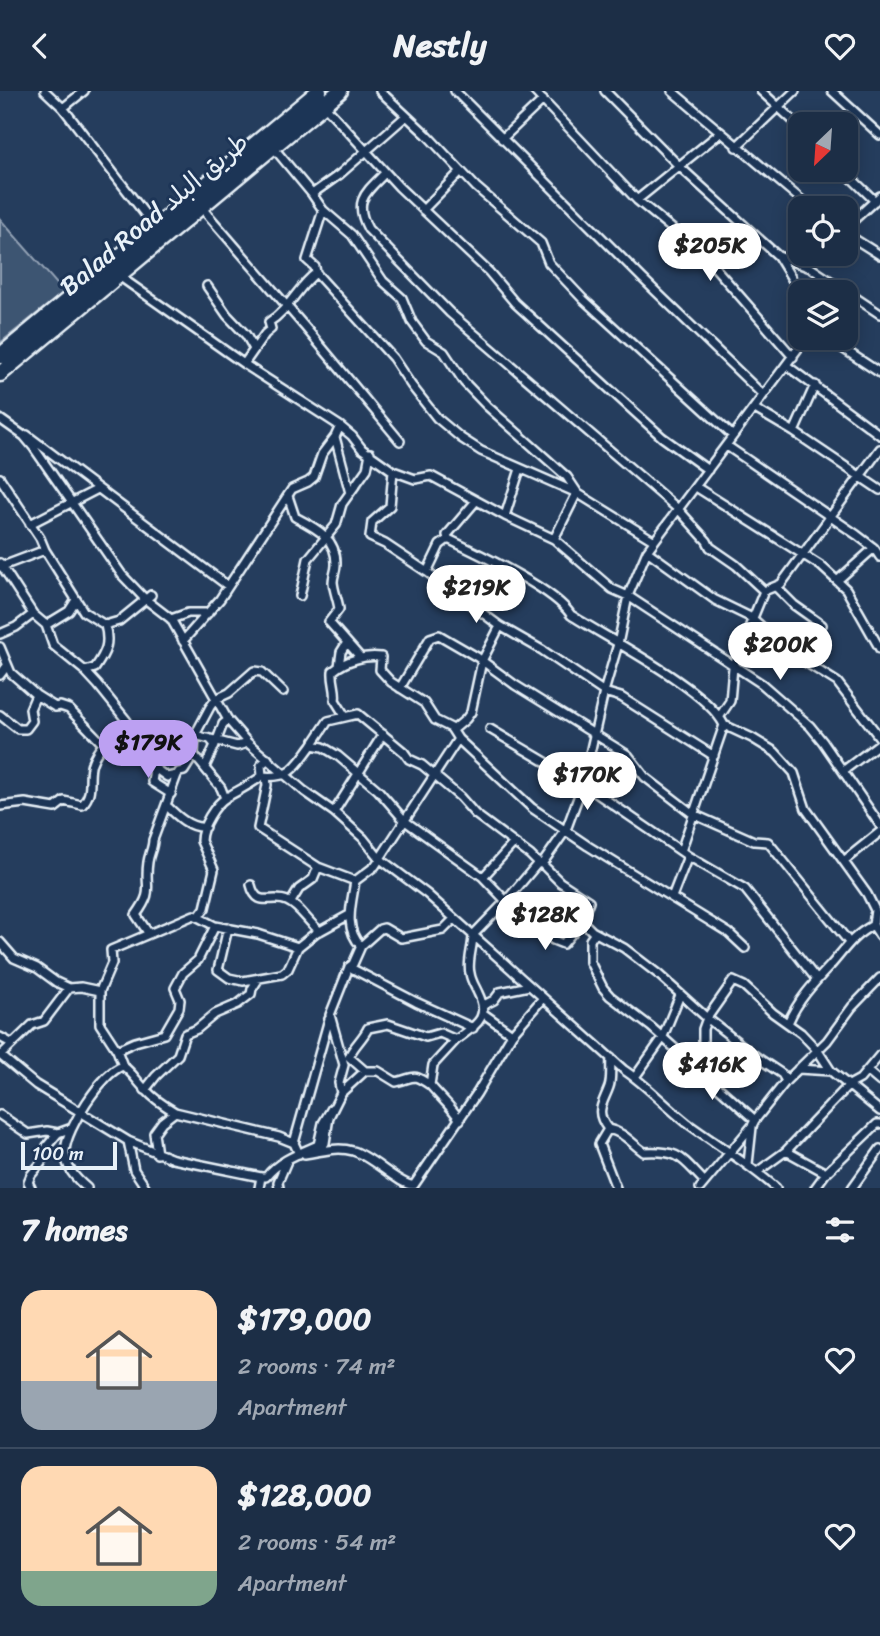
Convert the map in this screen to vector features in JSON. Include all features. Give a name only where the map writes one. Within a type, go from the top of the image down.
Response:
[{"type":"highway","name":"Balad Road طريق البلد","points":[[0,356],[155,227],[321,98],[340,91]]},
{"type":"highway","name":"Balad Road طريق البلد","points":[[0,374],[273,147],[321,98]]},
{"type":"street","points":[[45,91],[63,108],[155,227]]},
{"type":"street","points":[[63,108],[84,91]]},
{"type":"street","points":[[380,91],[427,135],[460,172],[541,243],[549,263],[583,299],[733,436]]},
{"type":"street","points":[[455,91],[762,394]]},
{"type":"street","points":[[534,91],[637,200],[704,255],[793,357]]},
{"type":"street","points":[[605,91],[680,167],[778,256],[793,280]]},
{"type":"street","points":[[672,91],[796,196]]},
{"type":"street","points":[[761,91],[788,116]]},
{"type":"street","points":[[736,147],[795,91]]},
{"type":"street","points":[[832,91],[880,135]]},
{"type":"street","points":[[321,98],[385,173],[489,272],[515,303],[662,437],[708,470]]},
{"type":"street","points":[[502,139],[543,100]]},
{"type":"street","points":[[312,194],[340,174],[406,116]]},
{"type":"street","points":[[637,200],[720,133]]},
{"type":"street","points":[[273,147],[323,211],[352,235],[383,281],[402,298],[412,322],[426,341],[444,352],[472,390],[567,477],[577,493]]},
{"type":"street","points":[[423,210],[460,172]]},
{"type":"street","points":[[385,173],[361,201],[360,215],[368,229],[450,313],[678,509],[710,547],[737,565],[764,591]]},
{"type":"street","points":[[857,182],[877,199],[858,218]]},
{"type":"street","points":[[201,207],[400,441]]},
{"type":"street","points":[[323,211],[307,260],[393,358],[437,418],[481,451],[577,493],[653,541]]},
{"type":"street","points":[[858,240],[880,255]]},
{"type":"street","points":[[778,256],[811,268],[880,314]]},
{"type":"street","points":[[244,364],[271,329],[269,322],[279,316],[303,284],[316,273]]},
{"type":"street","points":[[119,275],[244,364],[340,426],[362,449],[393,471],[415,479],[431,476],[554,539],[612,589],[628,596],[762,684],[810,726],[880,825]]},
{"type":"street","points":[[207,286],[254,349]]},
{"type":"street","points":[[430,1085],[433,1065],[456,1040],[473,1028],[484,1014],[484,1005],[473,985],[469,969],[473,935],[551,853],[566,829],[583,784],[628,596],[647,551],[755,409],[762,394],[798,350]]},
{"type":"street","points":[[845,350],[880,373]]},
{"type":"street","points":[[786,365],[880,435]]},
{"type":"street","points":[[794,432],[815,386]]},
{"type":"street","points":[[755,409],[880,490]]},
{"type":"street","points":[[0,419],[34,447],[122,575],[171,619],[228,720],[248,743],[304,792],[334,812],[363,838],[379,858],[427,894],[685,1122],[748,1164],[776,1188]]},
{"type":"street","points":[[10,426],[24,432],[228,586]]},
{"type":"street","points":[[183,641],[228,586],[294,487],[314,477],[322,454],[340,426]]},
{"type":"street","points":[[335,437],[350,493]]},
{"type":"street","points":[[727,446],[874,548],[880,557]]},
{"type":"street","points":[[720,716],[730,701],[733,667],[764,591],[776,587],[804,555],[880,449]]},
{"type":"street","points":[[300,596],[308,559],[336,525],[342,504],[367,469],[370,453]]},
{"type":"street","points":[[505,516],[520,469]]},
{"type":"street","points":[[393,471],[390,506],[372,522],[370,537],[427,572],[500,626],[542,650],[604,692],[621,697],[714,756]]},
{"type":"street","points":[[0,478],[40,538],[76,600],[90,617],[105,625],[119,621],[148,597]]},
{"type":"street","points":[[696,487],[804,555],[838,580],[880,649]]},
{"type":"street","points":[[30,524],[99,489]]},
{"type":"street","points":[[554,539],[577,493]]},
{"type":"street","points":[[288,496],[295,517],[315,526],[331,542],[337,566],[333,579],[339,609],[329,622],[360,657]]},
{"type":"street","points":[[448,539],[447,535],[476,501]]},
{"type":"street","points":[[427,572],[440,545],[448,539]]},
{"type":"street","points":[[448,539],[523,578],[566,606],[571,615],[709,704],[724,725],[752,738],[781,758],[794,773],[806,809],[845,860],[875,910],[876,918],[873,925],[848,941],[802,996],[788,1023]]},
{"type":"street","points":[[838,580],[874,548]]},
{"type":"street","points":[[45,550],[1,565],[33,614],[46,625],[53,645],[85,671],[127,721],[136,745],[144,751],[149,764],[167,777],[184,771],[194,755],[195,735],[216,699],[229,693],[254,671],[258,670],[283,692]]},
{"type":"street","points":[[647,551],[715,600],[752,618],[792,654],[837,682],[880,741],[843,771]]},
{"type":"street","points":[[776,587],[788,600],[822,625]]},
{"type":"street","points":[[46,625],[69,611],[76,600]]},
{"type":"street","points":[[171,619],[188,613],[208,613]]},
{"type":"street","points":[[0,634],[16,627],[33,614]]},
{"type":"street","points":[[85,671],[95,667],[107,645],[105,625]]},
{"type":"street","points":[[453,730],[467,719],[471,712],[482,661],[500,626]]},
{"type":"street","points":[[400,688],[430,638],[439,635],[628,755],[645,777],[693,814],[754,841],[768,842],[848,941]]},
{"type":"street","points":[[339,666],[341,652],[346,644]]},
{"type":"street","points":[[0,647],[10,673],[55,707],[66,707],[104,745]]},
{"type":"street","points":[[345,716],[335,700],[333,671],[360,657],[382,657],[380,670],[391,682],[424,703],[435,720],[453,730],[457,739],[521,799],[588,846],[736,938],[745,948]]},
{"type":"street","points":[[0,675],[7,666]]},
{"type":"street","points":[[0,715],[18,729],[26,729],[32,721],[30,709],[36,695]]},
{"type":"street","points":[[199,916],[207,902],[208,885],[214,870],[201,841],[205,827],[225,798],[264,777],[275,779],[287,775],[328,721],[358,714],[409,759],[422,765],[460,797],[475,814],[540,863],[559,882],[589,901],[582,921],[561,944],[552,940],[537,922],[506,901],[483,877],[405,821],[378,790],[338,756],[323,747],[312,745]]},
{"type":"street","points":[[213,739],[228,720]]},
{"type":"street","points":[[0,806],[25,803],[55,808],[64,801],[82,805],[90,793],[92,761],[127,721]]},
{"type":"street","points":[[672,897],[693,814],[724,725]]},
{"type":"street","points":[[490,729],[583,784],[684,853],[745,889],[817,980]]},
{"type":"street","points":[[334,812],[383,734]]},
{"type":"street","points":[[144,751],[150,751],[166,741],[195,735],[237,746],[248,743]]},
{"type":"street","points":[[205,767],[215,745],[213,739]]},
{"type":"street","points":[[361,946],[354,939],[349,915],[355,881],[375,866],[435,777],[457,739]]},
{"type":"street","points":[[194,755],[222,788],[225,798]]},
{"type":"street","points":[[268,759],[261,765],[267,785],[258,828],[318,867],[355,881]]},
{"type":"street","points":[[155,768],[152,782],[171,794]]},
{"type":"street","points":[[149,934],[136,915],[145,904],[153,840],[177,775]]},
{"type":"street","points":[[166,805],[197,828],[205,827]]},
{"type":"street","points":[[845,860],[880,832]]},
{"type":"street","points":[[483,877],[513,844]]},
{"type":"street","points":[[291,902],[299,889],[313,879],[318,867]]},
{"type":"street","points":[[251,884],[258,897],[271,900],[280,898],[291,902],[318,930]]},
{"type":"street","points":[[298,947],[258,934],[215,926],[199,916],[192,915],[111,950],[111,963],[100,991],[101,1028],[117,1050],[122,1066],[162,1105],[175,1112],[244,1126],[294,1143],[303,1154]]},
{"type":"street","points":[[229,928],[218,970],[229,978],[243,981],[276,976],[288,969],[298,947],[318,930],[324,930],[349,915]]},
{"type":"street","points":[[294,1143],[330,1015],[349,967],[361,946],[380,929],[407,937],[443,930],[454,919]]},
{"type":"street","points":[[582,921],[595,933],[624,948],[658,974],[707,1018],[782,1074],[786,1081]]},
{"type":"street","points":[[873,925],[880,936]]},
{"type":"street","points":[[117,1050],[164,1034],[180,1000],[175,988],[183,973],[198,960],[215,926]]},
{"type":"street","points":[[595,933],[590,940],[590,962],[603,988],[651,1027],[754,1123]]},
{"type":"street","points":[[0,942],[14,958],[37,968],[69,988],[81,987],[100,991]]},
{"type":"street","points":[[349,967],[473,1028]]},
{"type":"street","points":[[145,1090],[178,1055],[185,1034],[197,1029],[215,1014],[246,999],[259,978]]},
{"type":"street","points":[[608,1129],[626,1136],[643,1152],[666,1152],[684,1158],[702,1185],[786,1081],[818,1051],[852,1007],[880,978]]},
{"type":"street","points":[[688,1063],[703,1048],[703,1029],[707,1018],[733,981],[744,986],[788,1023],[818,1051],[831,1070],[880,1111]]},
{"type":"street","points":[[484,1005],[494,1000],[500,992],[529,986]]},
{"type":"street","points":[[69,988],[44,1021],[32,1025],[0,1055],[36,1085],[128,1141],[157,1154],[261,1177],[266,1177],[272,1168],[284,1163],[289,1157],[329,1148],[355,1151],[385,1168],[409,1187],[414,1185],[460,1120],[512,1034],[543,998]]},
{"type":"street","points":[[635,1077],[662,1039],[680,995]]},
{"type":"street","points":[[484,1014],[512,1034]]},
{"type":"street","points":[[330,1015],[344,1065],[339,1083],[341,1093]]},
{"type":"street","points":[[456,1040],[440,1033],[426,1037],[391,1024],[368,1028],[362,1041],[352,1048],[349,1057],[365,1071],[378,1071],[396,1082],[408,1076],[416,1076],[430,1085],[450,1105],[460,1120]]},
{"type":"street","points":[[0,1037],[11,1043]]},
{"type":"street","points":[[757,1171],[786,1151],[849,1085],[860,1079],[880,1055]]},
{"type":"street","points":[[608,1129],[600,1111],[609,1088],[611,1058]]},
{"type":"street","points":[[87,1188],[69,1169],[65,1150],[80,1112],[109,1073],[122,1066]]},
{"type":"street","points":[[798,1069],[831,1070]]},
{"type":"street","points":[[303,1154],[319,1149],[325,1143],[332,1108],[341,1093],[365,1071]]},
{"type":"street","points":[[867,1071],[880,1082]]},
{"type":"street","points":[[157,1154],[154,1133],[162,1122],[175,1112]]},
{"type":"street","points":[[0,1115],[28,1134],[47,1131],[58,1133],[72,1128]]},
{"type":"street","points":[[748,1164],[754,1123]]},
{"type":"street","points":[[818,1187],[826,1173],[879,1123]]},
{"type":"street","points":[[608,1129],[599,1144],[616,1188]]},
{"type":"street","points":[[31,1188],[31,1175],[41,1163],[47,1146],[58,1133]]},
{"type":"street","points":[[128,1141],[134,1170],[146,1188]]},
{"type":"street","points":[[852,1188],[880,1149]]},
{"type":"street","points":[[786,1151],[826,1173]]},
{"type":"street","points":[[279,1188],[278,1182],[289,1157]]},
{"type":"street","points":[[259,1188],[261,1177]]},
{"type":"street","points":[[758,1188],[766,1179]]},
{"type":"shaded area","points":[[0,219],[64,292],[0,343]]}]
